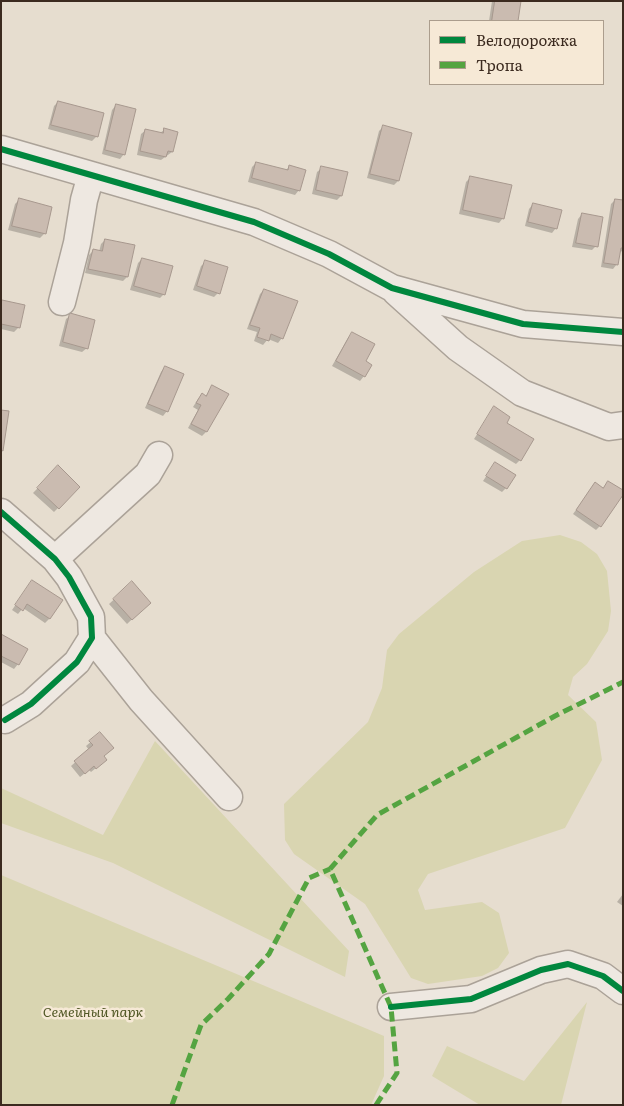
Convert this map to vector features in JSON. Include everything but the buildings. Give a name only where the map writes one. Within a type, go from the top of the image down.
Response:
[{"type":"street","points":[[1,149],[254,222],[329,254],[392,288],[523,324],[623,332]]},
{"type":"street","points":[[62,302],[91,175]]},
{"type":"street","points":[[392,288],[458,348],[522,393],[609,427],[623,425]]},
{"type":"street","points":[[55,559],[148,474],[159,455]]},
{"type":"street","points":[[4,520],[55,559],[69,577],[91,617],[92,638],[77,662],[31,704],[5,720]]},
{"type":"street","points":[[92,638],[141,700],[229,797]]},
{"type":"street","points":[[390,1007],[470,999],[541,970],[568,964],[603,976],[623,991]]},
{"type":"green space","points":[[560,535],[581,542],[597,554],[607,571],[611,611],[608,631],[587,664],[573,677],[568,695],[596,722],[602,760],[565,828],[428,874],[418,890],[425,910],[482,902],[499,913],[509,953],[498,968],[482,976],[428,984],[411,978],[365,904],[294,854],[285,840],[284,804],[368,722],[382,688],[387,650],[399,634],[474,572],[522,541]]},
{"type":"green space","points":[[155,741],[349,951],[345,977],[113,863],[1,823],[1,788],[103,835]]},
{"type":"green space","name":"Семейный парк","points":[[1,875],[384,1036],[384,1076],[371,1105],[1,1105]]},
{"type":"green space","points":[[587,1002],[561,1105],[480,1105],[432,1076],[447,1046],[524,1081]]},
{"type":"marked path","points":[[376,1105],[397,1073],[391,1007],[330,869],[377,815],[555,716],[623,682]]},
{"type":"marked path","points":[[172,1105],[201,1025],[228,999],[269,954],[309,878],[330,869]]},
{"type":"cycle path","points":[[1,149],[254,222],[329,254],[392,288],[523,324],[623,332]]},
{"type":"cycle path","points":[[1,512],[55,559],[69,577],[91,617],[92,638],[77,662],[31,704],[5,720]]},
{"type":"cycle path","points":[[391,1007],[471,999],[541,970],[568,964],[603,976],[623,991]]}]
